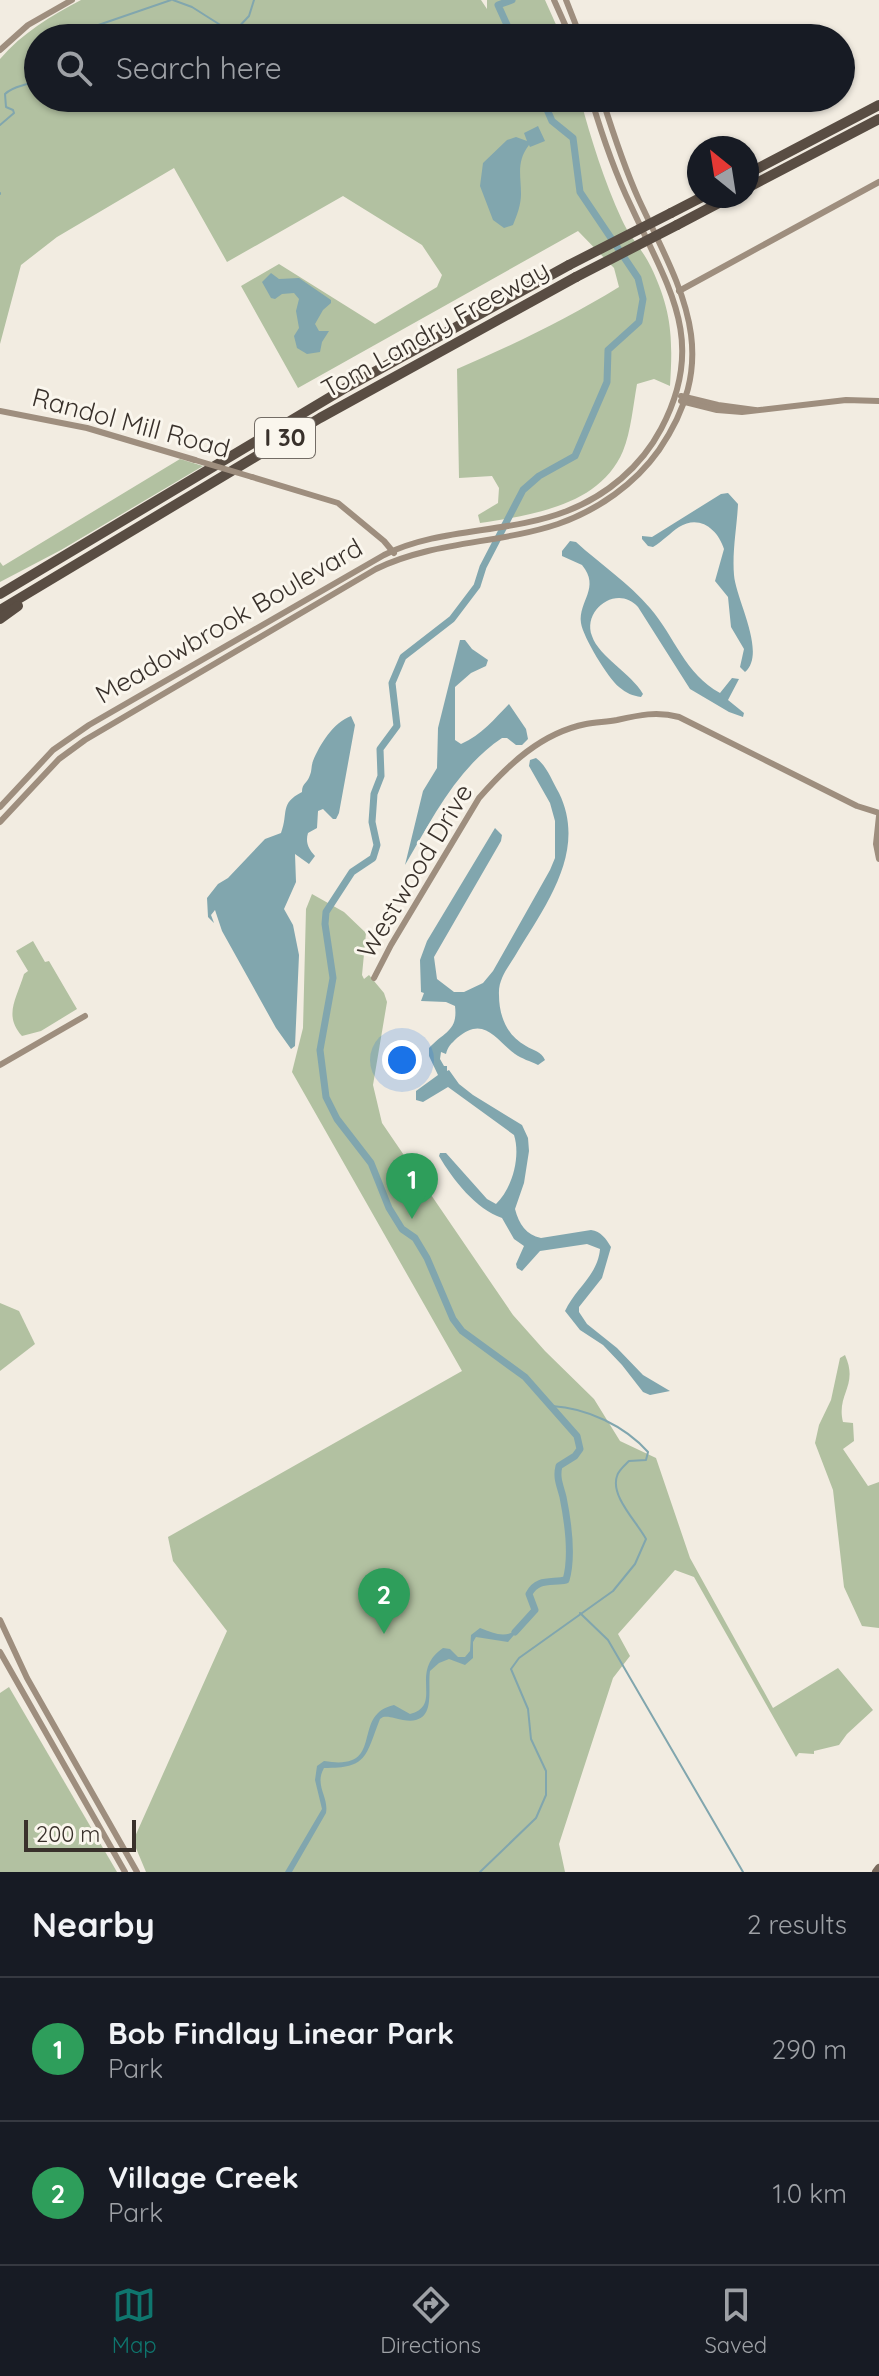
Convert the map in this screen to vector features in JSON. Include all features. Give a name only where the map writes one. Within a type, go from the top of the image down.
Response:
[{"type":"highway","points":[[759,168],[879,105]]},
{"type":"highway","points":[[759,182],[879,119]]},
{"type":"highway","name":"Tom Landry Freeway","points":[[0,594],[347,387],[569,265],[687,205]]},
{"type":"highway","name":"Tom Landry Freeway","points":[[0,610],[332,411],[709,208]]},
{"type":"highway","points":[[0,587],[53,563]]},
{"type":"highway","points":[[0,619],[59,575]]},
{"type":"main road","points":[[30,24],[72,0]]},
{"type":"main road","points":[[554,0],[565,24]]},
{"type":"main road","points":[[566,0],[575,24]]},
{"type":"main road","points":[[0,50],[24,29]]},
{"type":"main road","points":[[596,112],[615,171],[677,307],[683,352],[680,398]]},
{"type":"main road","points":[[395,560],[432,549],[558,523],[583,513],[629,484],[664,442],[680,398],[693,344],[682,290],[625,168],[607,112]]},
{"type":"main road","points":[[672,293],[879,182]]},
{"type":"main road","points":[[680,398],[755,410],[846,400],[879,401]]},
{"type":"main road","name":"Meadowbrook Boulevard","points":[[0,807],[60,745],[89,725],[390,552],[409,545],[570,510],[598,496],[619,480],[653,444],[680,398]]},
{"type":"main road","name":"Randol Mill Road","points":[[0,411],[87,428],[338,503],[381,539],[395,560]]},
{"type":"main road","points":[[381,539],[409,545]]},
{"type":"main road","name":"Meadowbrook Boulevard","points":[[0,822],[67,753],[163,693],[395,560]]},
{"type":"main road","points":[[245,634],[249,644]]},
{"type":"main road","points":[[157,685],[163,693]]},
{"type":"main road","name":"Westwood Drive","points":[[374,978],[479,798],[530,749],[547,738],[580,726],[660,713],[679,717],[857,806],[879,814]]},
{"type":"main road","points":[[60,745],[67,753]]},
{"type":"main road","points":[[879,814],[876,844],[879,859]]},
{"type":"main road","points":[[0,1065],[85,1016]]},
{"type":"main road","points":[[0,1620],[21,1667],[137,1872]]},
{"type":"main road","points":[[0,1652],[125,1872]]},
{"type":"main road","points":[[12,1673],[21,1667]]},
{"type":"green space","points":[[81,0],[481,0],[487,9],[487,0],[545,0],[556,24],[41,24]]},
{"type":"green space","points":[[24,36],[24,112],[584,112],[615,205],[648,261],[663,297],[671,339],[670,386],[654,379],[637,384],[623,451],[612,470],[598,484],[562,505],[480,523],[478,515],[498,503],[499,488],[492,476],[459,478],[457,369],[540,331],[619,287],[614,268],[578,231],[298,388],[241,286],[279,264],[375,324],[437,287],[442,275],[422,245],[343,196],[227,262],[174,168],[57,237],[21,265],[0,344],[0,59]]},
{"type":"green space","points":[[180,459],[203,466],[61,550],[0,582],[0,562],[3,566]]},
{"type":"green space","points":[[312,894],[344,912],[366,933],[362,975],[364,979],[369,975],[384,993],[387,1002],[373,1085],[382,1123],[513,1315],[594,1399],[620,1441],[656,1458],[690,1558],[773,1708],[838,1668],[873,1710],[839,1745],[814,1751],[814,1754],[799,1753],[796,1757],[694,1577],[675,1570],[618,1634],[630,1656],[613,1678],[559,1844],[565,1872],[146,1872],[133,1841],[227,1631],[173,1561],[168,1537],[462,1371],[292,1072],[303,1028],[306,909]]},
{"type":"green space","points":[[33,941],[45,962],[49,961],[77,1009],[41,1031],[22,1036],[12,1013],[24,974],[28,971],[16,951]]},
{"type":"green space","points":[[0,1303],[19,1311],[35,1344],[0,1371]]},
{"type":"green space","points":[[845,1355],[850,1375],[842,1404],[843,1422],[853,1423],[854,1441],[843,1449],[868,1486],[879,1482],[879,1628],[862,1626],[844,1587],[833,1490],[815,1443],[819,1425],[831,1400],[840,1358]]},
{"type":"green space","points":[[9,1687],[117,1872],[0,1872],[0,1693]]},
{"type":"water","points":[[538,126],[545,141],[529,145],[525,151],[521,163],[518,210],[513,225],[504,228],[493,220],[480,186],[483,163],[507,140],[516,137],[527,141],[524,133]]},
{"type":"water","points":[[271,273],[279,279],[299,278],[331,300],[315,324],[319,331],[329,331],[320,352],[307,354],[297,348],[294,336],[299,328],[296,311],[299,299],[294,293],[271,298],[262,282]]},
{"type":"water","points":[[728,493],[738,504],[734,575],[752,640],[751,663],[745,672],[740,667],[744,649],[731,627],[728,597],[715,581],[724,549],[717,535],[707,526],[694,522],[679,527],[653,547],[642,539],[642,536],[652,537],[721,494]]},
{"type":"water","points":[[570,541],[576,542],[642,599],[689,665],[708,685],[720,693],[732,678],[739,679],[728,700],[744,713],[743,717],[690,689],[638,607],[621,598],[612,599],[597,609],[590,626],[592,636],[601,651],[643,694],[641,697],[630,694],[614,682],[586,638],[581,623],[589,581],[582,565],[562,556]]},
{"type":"water","points":[[460,640],[465,640],[488,660],[486,666],[471,673],[455,687],[455,740],[461,744],[475,736],[509,704],[526,729],[528,739],[522,745],[516,745],[502,738],[472,764],[447,796],[405,865],[423,791],[437,768],[438,728]]},
{"type":"water","points":[[351,716],[355,725],[339,813],[333,819],[323,809],[318,811],[317,828],[307,837],[308,846],[315,856],[309,864],[295,854],[296,882],[284,909],[293,925],[299,955],[295,1046],[291,1049],[222,931],[215,910],[211,915],[214,923],[208,917],[207,898],[265,839],[281,833],[287,805],[302,792],[319,748],[333,729]]},
{"type":"water","points":[[536,758],[549,774],[567,815],[565,858],[549,898],[504,975],[499,995],[509,1031],[545,1060],[538,1065],[523,1059],[482,1029],[466,1031],[446,1054],[441,1052],[440,1059],[459,1084],[522,1125],[528,1138],[529,1151],[524,1183],[515,1209],[524,1228],[541,1238],[591,1230],[603,1236],[611,1247],[602,1278],[579,1307],[579,1312],[587,1324],[617,1348],[643,1375],[670,1391],[650,1395],[643,1392],[603,1345],[580,1330],[565,1311],[595,1267],[600,1249],[587,1244],[540,1251],[522,1271],[516,1264],[524,1246],[514,1239],[502,1218],[483,1208],[466,1193],[439,1156],[446,1153],[487,1199],[496,1204],[507,1190],[514,1172],[514,1135],[448,1087],[423,1102],[416,1100],[416,1091],[438,1075],[429,1056],[429,1048],[449,1030],[455,1014],[455,1006],[446,1002],[421,1001],[424,993],[421,992],[420,960],[427,941],[495,828],[502,835],[501,841],[434,957],[437,979],[454,992],[464,992],[483,983],[493,971],[555,858],[555,821],[550,803],[529,766],[530,760]]},
{"type":"water","points":[[480,1628],[505,1634],[520,1628],[508,1642],[476,1637],[473,1658],[465,1665],[449,1659],[439,1663],[430,1671],[428,1705],[422,1718],[403,1720],[383,1717],[363,1758],[349,1766],[324,1768],[321,1785],[326,1813],[292,1872],[285,1872],[322,1809],[315,1780],[317,1766],[324,1761],[344,1762],[356,1758],[362,1751],[373,1720],[381,1711],[394,1705],[410,1714],[420,1710],[425,1703],[426,1677],[433,1657],[443,1648],[450,1649],[458,1657],[465,1657],[470,1651],[471,1635]]},
{"type":"waterway","points":[[101,24],[171,0]]},
{"type":"waterway","points":[[173,0],[192,7],[219,24]]},
{"type":"waterway","points":[[241,24],[249,16],[254,0]]},
{"type":"waterway","points":[[507,24],[498,5],[512,0]]},
{"type":"waterway","points":[[0,125],[14,113],[6,107],[5,94],[24,85]]},
{"type":"waterway","points":[[515,1632],[535,1610],[529,1594],[532,1589],[540,1583],[566,1580],[569,1539],[558,1470],[580,1449],[577,1436],[525,1377],[462,1331],[453,1319],[427,1258],[415,1238],[402,1229],[389,1208],[371,1163],[337,1119],[326,1097],[320,1050],[333,978],[326,912],[352,872],[373,858],[377,845],[372,822],[374,794],[381,776],[380,749],[397,726],[392,683],[403,657],[452,619],[477,586],[483,567],[523,490],[539,476],[575,456],[607,382],[608,350],[639,322],[643,299],[638,278],[580,192],[573,138],[552,121],[548,112]]},
{"type":"waterway","points":[[480,1872],[536,1818],[546,1795],[546,1771],[531,1739],[528,1709],[511,1669],[519,1658],[613,1591],[635,1564],[646,1539],[621,1500],[616,1484],[618,1474],[626,1464],[646,1460],[648,1452],[628,1434],[604,1420],[579,1410],[552,1406]]},
{"type":"waterway","points":[[580,1613],[608,1640],[743,1872]]},
{"type":"place","name":"Bob Findlay Linear Park","points":[[412,1219]]},
{"type":"place","name":"Village Creek","points":[[384,1634]]}]
